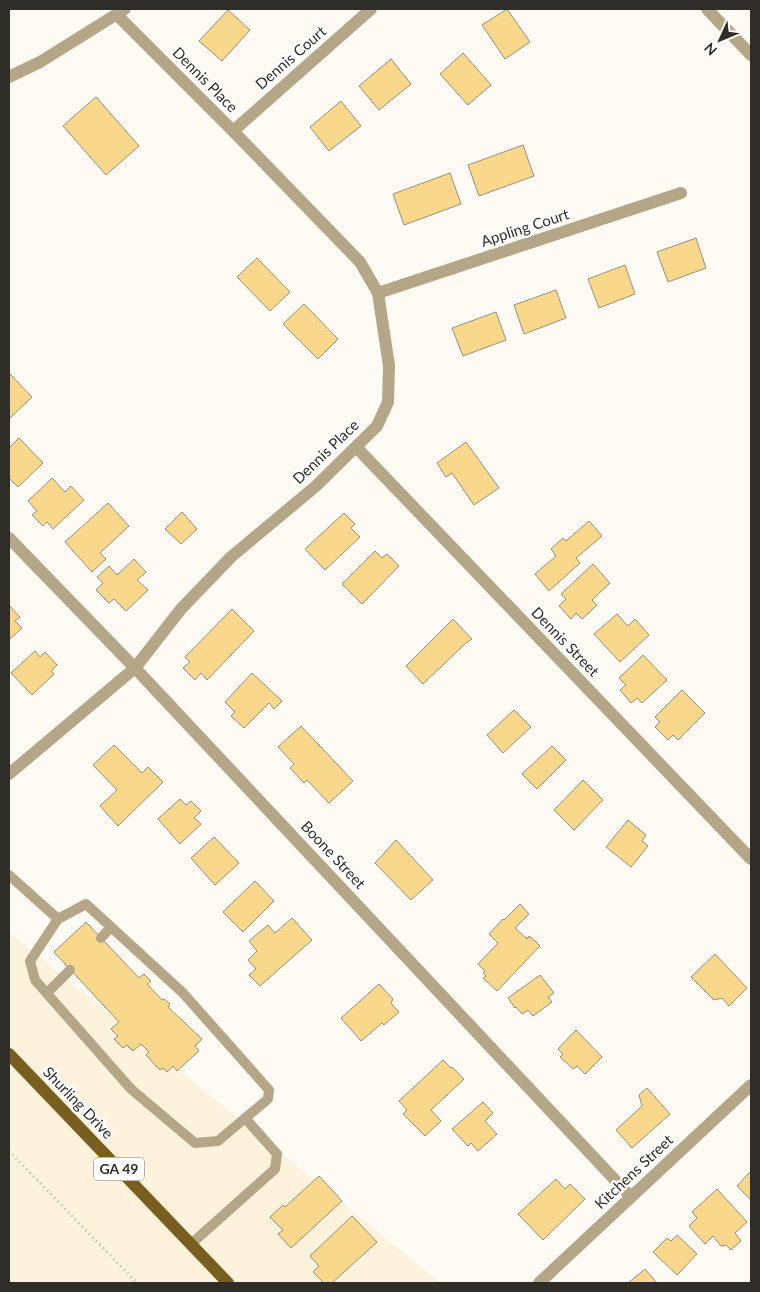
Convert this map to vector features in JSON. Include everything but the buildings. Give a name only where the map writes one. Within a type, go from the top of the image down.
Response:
[{"type":"main road","name":"Shurling Drive","points":[[9,1054],[228,1283]]},
{"type":"street","name":"Dennis Court","points":[[233,131],[371,9]]},
{"type":"street","points":[[706,9],[751,55]]},
{"type":"street","name":"Dennis Place","points":[[9,774],[135,668],[181,609],[231,557],[316,486],[377,426],[388,402],[389,366],[378,293],[360,262],[121,12]]},
{"type":"street","points":[[9,76],[40,62],[121,12]]},
{"type":"street","name":"Appling Court","points":[[378,293],[681,193]]},
{"type":"street","name":"Dennis Street","points":[[356,447],[751,859]]},
{"type":"street","name":"Boone Street","points":[[9,538],[135,668],[631,1197]]},
{"type":"street","name":"Kitchens Street","points":[[539,1283],[751,1088]]},
{"type":"lane","points":[[9,875],[58,919]]},
{"type":"lane","points":[[86,904],[111,927],[183,993],[269,1090],[268,1099],[218,1141],[195,1143],[131,1090],[35,980],[30,961],[58,919],[86,904]]},
{"type":"lane","points":[[101,938],[111,927]]},
{"type":"lane","points":[[47,993],[70,970]]},
{"type":"lane","points":[[191,1244],[275,1169],[277,1154],[245,1118]]},
{"type":"path","points":[[9,1151],[137,1283]]},
{"type":"shaded area","points":[[9,932],[441,1283],[9,1283]]}]
